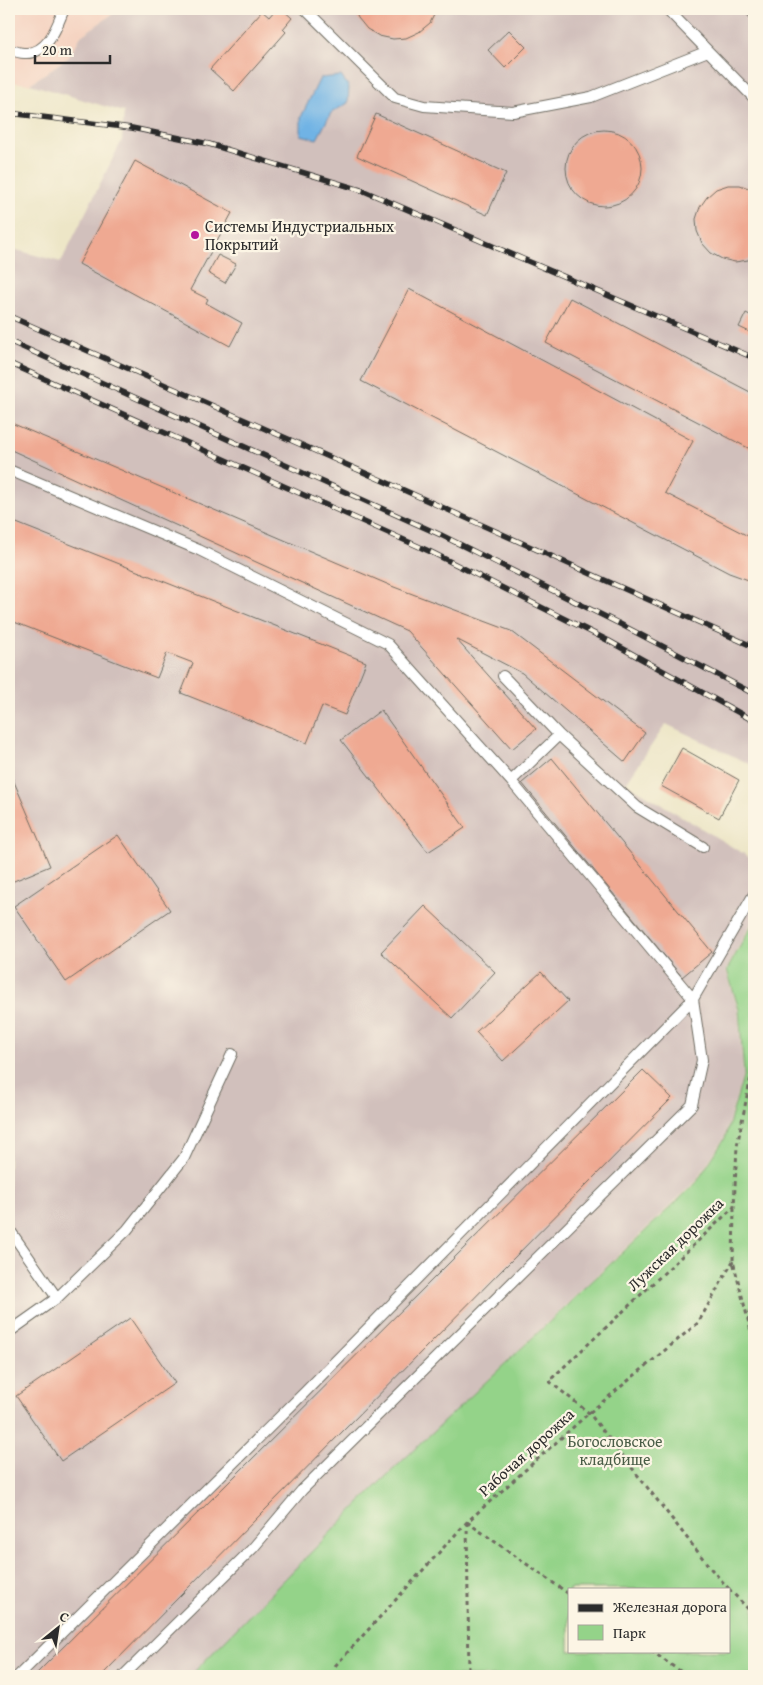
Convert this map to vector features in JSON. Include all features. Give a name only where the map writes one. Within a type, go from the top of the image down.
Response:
[{"type":"lane","points":[[9,50],[26,53],[41,48],[54,32],[64,9]]},
{"type":"lane","points":[[305,9],[395,98],[424,106],[513,112],[591,97],[708,51]]},
{"type":"lane","points":[[667,9],[754,98]]},
{"type":"lane","points":[[9,470],[199,550],[388,644],[510,780],[693,1000],[702,1060],[692,1105],[302,1490],[253,1548],[123,1676]]},
{"type":"lane","points":[[503,676],[560,736],[637,807],[703,847]]},
{"type":"lane","points":[[510,780],[560,736]]},
{"type":"lane","points":[[18,1676],[305,1392],[693,1000],[754,894]]},
{"type":"lane","points":[[9,1332],[57,1298],[127,1230],[184,1158],[232,1054]]},
{"type":"lane","points":[[9,1229],[57,1298]]},
{"type":"path","name":"Лужская дорожка","points":[[588,1413],[549,1381],[734,1207],[737,1146],[754,1061]]},
{"type":"path","points":[[734,1207],[732,1261],[754,1343]]},
{"type":"path","name":"Рабочая дорожка","points":[[335,1666],[467,1522],[588,1413],[698,1323],[732,1261]]},
{"type":"path","points":[[588,1413],[728,1588]]},
{"type":"path","points":[[467,1522],[568,1593]]},
{"type":"path","points":[[467,1522],[469,1676]]},
{"type":"path","points":[[730,1590],[754,1615]]},
{"type":"path","points":[[652,1652],[687,1676]]},
{"type":"shaded area","points":[[9,9],[120,9],[81,36],[69,57],[30,84],[9,82]]},
{"type":"shaded area","points":[[120,9],[754,9],[754,766],[666,724],[626,783],[754,860],[754,918],[726,970],[738,1011],[743,1074],[724,1138],[695,1182],[380,1482],[190,1676],[9,1676],[9,248],[61,262],[122,140],[124,112],[30,84],[69,57],[81,36]]},
{"type":"green space","name":"Богословское кладбище","points":[[754,921],[754,1676],[190,1676],[380,1482],[696,1183],[725,1138],[744,1074],[739,1010],[727,970]]},
{"type":"water","points":[[341,76],[349,87],[348,103],[331,113],[317,139],[301,135],[301,117],[320,78]]},
{"type":"building","points":[[276,9],[282,9],[292,18],[283,29],[286,32],[234,91],[210,69],[262,11],[269,17]]},
{"type":"building","points":[[354,9],[437,9],[430,23],[419,32],[406,38],[393,39],[379,36],[367,29],[358,18]]},
{"type":"building","points":[[741,9],[754,9],[754,22]]},
{"type":"building","points":[[509,30],[526,47],[505,68],[488,50]]},
{"type":"building","points":[[376,114],[506,173],[487,215],[357,156]]},
{"type":"building","points":[[597,130],[611,130],[625,136],[636,147],[642,161],[639,183],[631,195],[611,206],[597,206],[583,200],[572,189],[566,175],[566,161],[572,147],[583,136]]},
{"type":"building","points":[[135,161],[232,213],[190,290],[208,299],[206,303],[242,323],[230,346],[79,264]]},
{"type":"building","points":[[728,185],[740,185],[754,190],[754,256],[748,260],[735,262],[722,259],[711,253],[702,243],[697,231],[696,219],[700,207],[716,189]]},
{"type":"building","points":[[218,255],[236,264],[225,283],[208,273]]},
{"type":"building","points":[[409,289],[693,441],[665,493],[748,536],[754,523],[754,582],[729,573],[361,381]]},
{"type":"building","points":[[570,298],[754,394],[754,451],[546,343]]},
{"type":"building","points":[[746,313],[754,317],[754,334],[739,327]]},
{"type":"building","points":[[9,422],[394,587],[511,631],[645,733],[625,762],[522,673],[456,639],[536,729],[512,749],[407,631],[9,449]]},
{"type":"building","points":[[9,520],[366,662],[345,715],[322,706],[307,743],[181,693],[193,663],[167,653],[157,678],[9,620]]},
{"type":"building","points":[[381,710],[465,828],[428,852],[341,740]]},
{"type":"building","points":[[682,748],[739,780],[719,818],[661,786]]},
{"type":"building","points":[[552,758],[712,952],[682,977],[522,783]]},
{"type":"building","points":[[9,770],[50,866],[9,883]]},
{"type":"building","points":[[118,835],[170,910],[66,982],[14,906]]},
{"type":"building","points":[[425,906],[495,972],[452,1018],[381,952]]},
{"type":"building","points":[[541,972],[568,1001],[503,1061],[476,1032]]},
{"type":"building","points":[[643,1070],[672,1098],[101,1676],[34,1676]]},
{"type":"building","points":[[130,1318],[175,1383],[61,1461],[16,1396]]},
{"type":"railway","points":[[9,113],[132,128],[209,144],[364,191],[754,358]]},
{"type":"railway","points":[[9,316],[754,647]]},
{"type":"railway","points":[[9,341],[441,535],[620,624],[754,694]]},
{"type":"railway","points":[[9,363],[431,552],[609,641],[754,721]]},
{"type":"place","name":"Системы Индустриальных Покрытий","points":[[195,235]]}]
